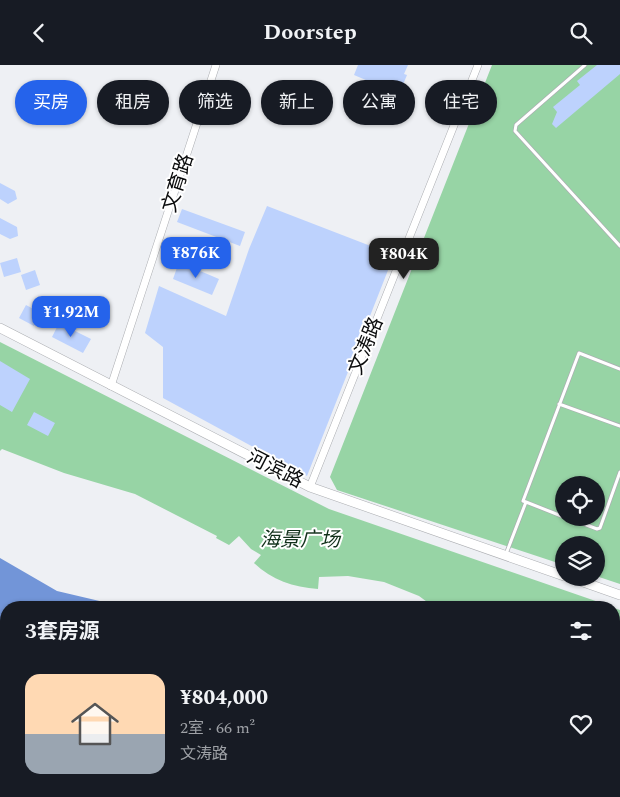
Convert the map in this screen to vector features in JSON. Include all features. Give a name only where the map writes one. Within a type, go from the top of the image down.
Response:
[{"type":"street","name":"文育路","points":[[111,386],[216,65]]},
{"type":"street","name":"文涛路","points":[[310,487],[478,65]]},
{"type":"street","name":"河滨路","points":[[0,328],[310,487],[555,572]]},
{"type":"street","points":[[594,586],[620,595]]},
{"type":"lane","points":[[585,65],[516,125],[515,131],[620,247]]},
{"type":"lane","points":[[555,513],[523,501],[579,353],[620,369]]},
{"type":"lane","points":[[559,404],[620,426]]},
{"type":"lane","points":[[605,513],[620,472]]},
{"type":"lane","points":[[506,555],[526,502]]},
{"type":"lane","points":[[589,526],[597,529],[600,526]]},
{"type":"green space","points":[[492,65],[620,65],[620,584],[605,579],[605,536],[555,536],[555,562],[337,490],[330,477],[468,125],[497,125],[497,80],[486,80]]},
{"type":"green space","name":"海景广场","points":[[0,342],[329,509],[596,601],[426,601],[419,596],[384,582],[348,576],[319,577],[318,589],[283,582],[268,574],[254,563],[261,555],[251,549],[239,536],[229,545],[216,538],[217,536],[135,494],[64,473],[2,449],[0,451]]},
{"type":"water","points":[[0,558],[57,591],[100,601],[0,601]]},
{"type":"building","points":[[358,65],[408,65],[404,74],[407,75],[405,80],[366,80],[354,75]]},
{"type":"building","points":[[597,65],[620,65],[620,74],[556,128],[552,124],[557,112],[553,107],[580,85],[577,81]]},
{"type":"building","points":[[0,183],[15,191],[17,199],[8,204],[0,199]]},
{"type":"building","points":[[267,206],[394,255],[307,476],[163,398],[163,347],[145,333],[159,286],[226,316],[249,249]]},
{"type":"building","points":[[182,209],[245,232],[240,246],[177,222]]},
{"type":"building","points":[[0,218],[17,227],[18,236],[10,239],[0,234]]},
{"type":"building","points":[[186,241],[225,258],[221,268],[182,251]]},
{"type":"building","points":[[17,258],[21,272],[4,277],[0,263]]},
{"type":"building","points":[[179,262],[219,279],[212,295],[173,279]]},
{"type":"building","points":[[35,270],[40,285],[26,290],[21,275]]},
{"type":"building","points":[[26,305],[41,313],[34,326],[19,318]]},
{"type":"building","points":[[59,323],[91,339],[83,353],[52,337]]},
{"type":"building","points":[[0,361],[30,379],[12,412],[0,405]]},
{"type":"building","points":[[34,412],[55,423],[48,436],[27,425]]}]
